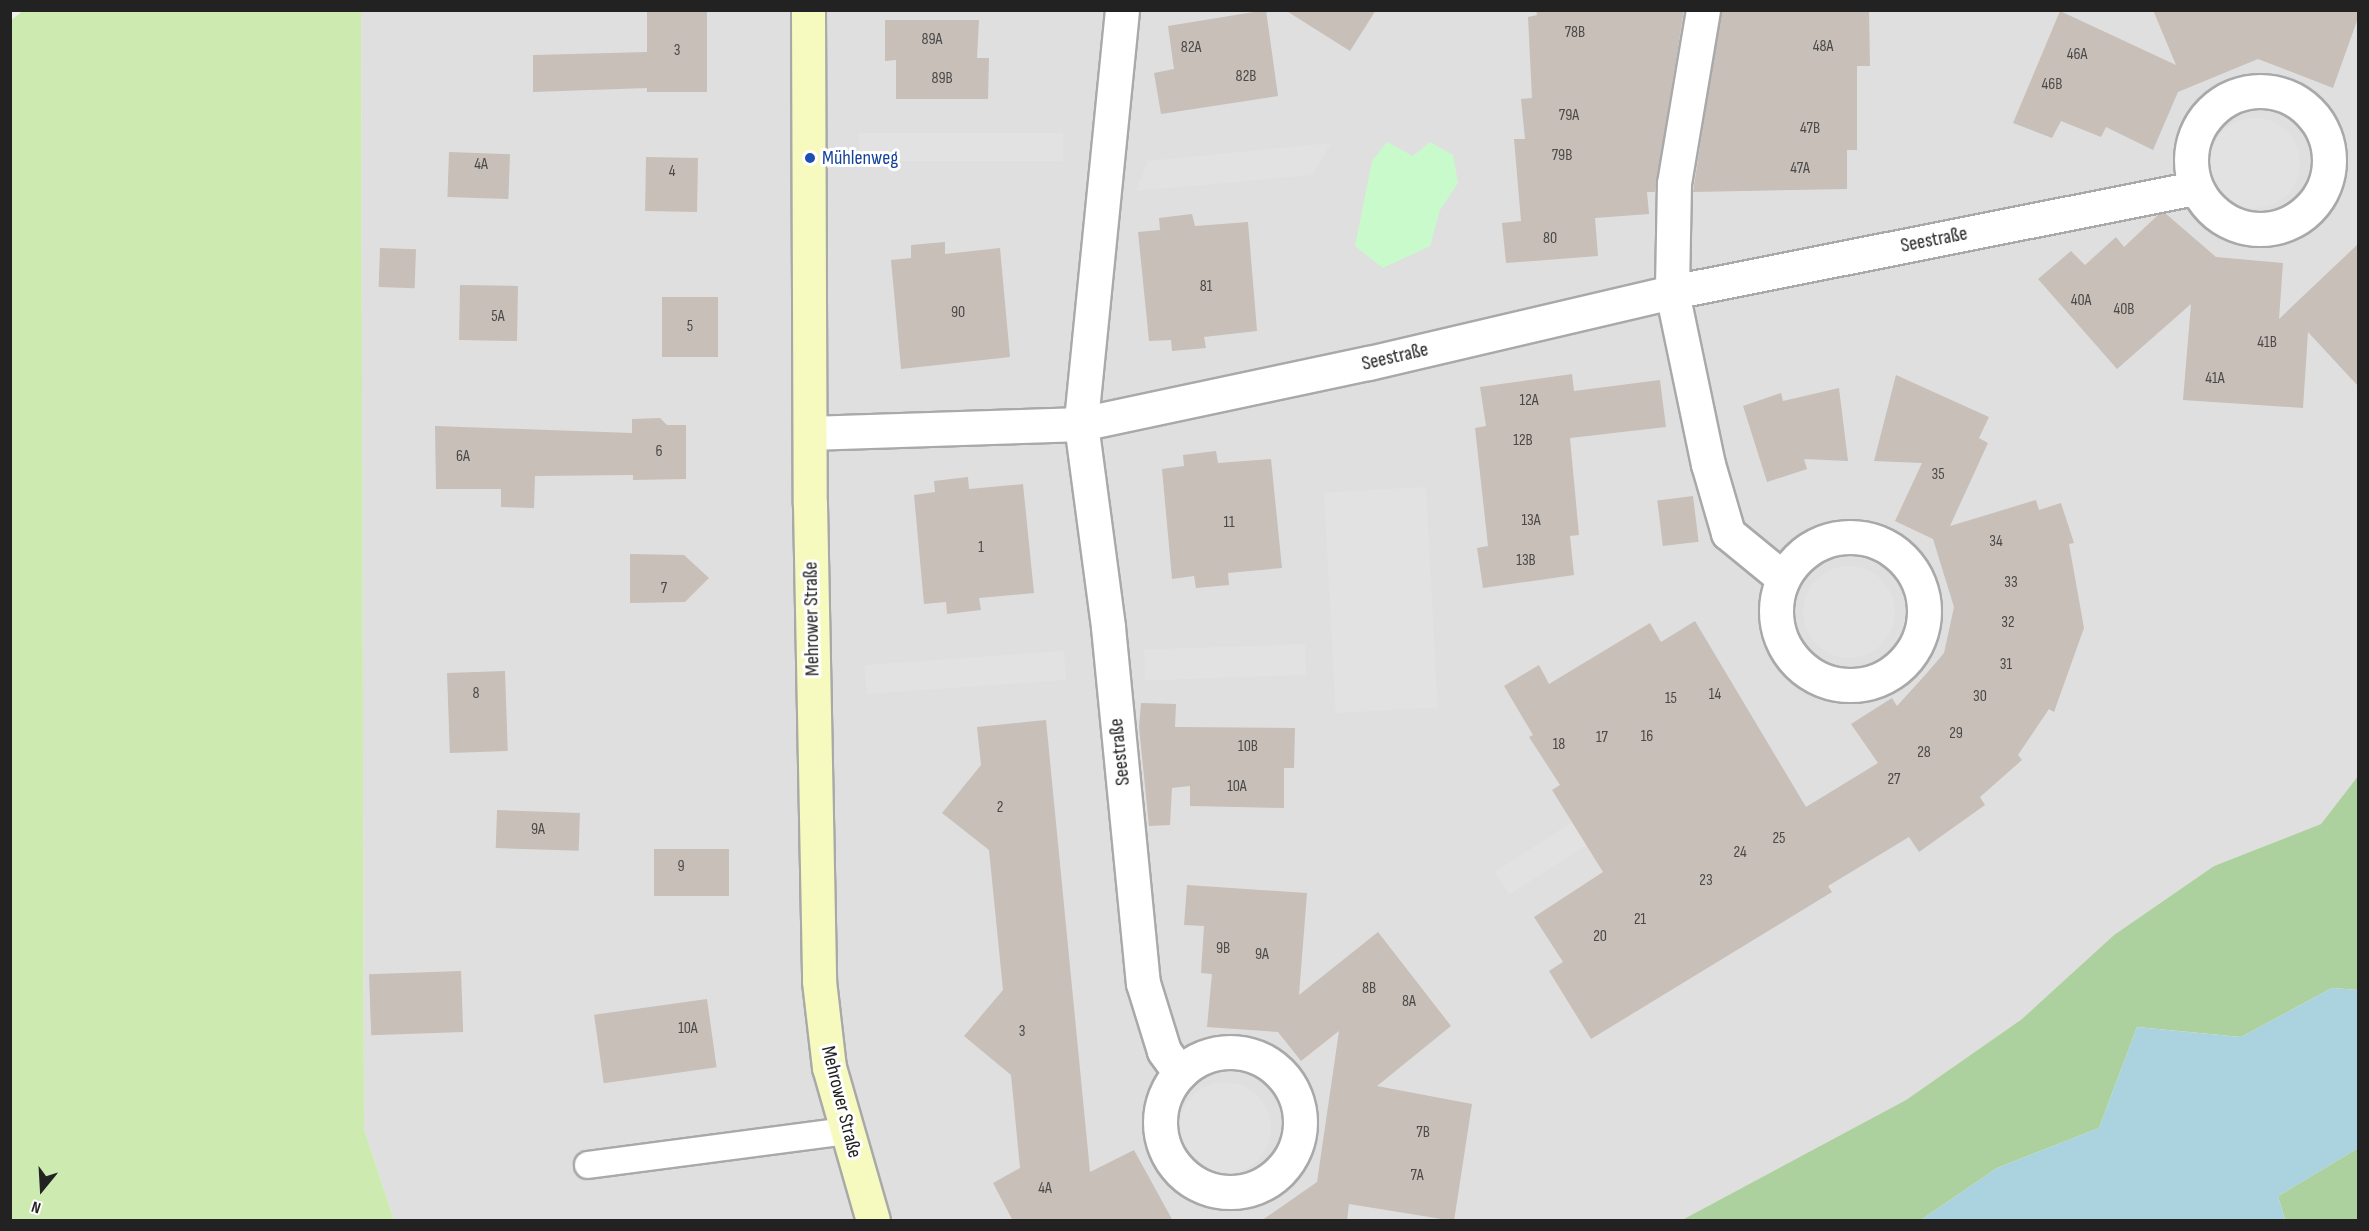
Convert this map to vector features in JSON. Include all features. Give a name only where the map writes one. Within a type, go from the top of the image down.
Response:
[{"type":"main road","name":"Mehrower Straße","points":[[808,10],[810,433],[819,981],[829,1067],[845,1131],[873,1221]]},
{"type":"street","name":"Seestraße","points":[[1122,10],[1081,424],[1108,627],[1143,983],[1164,1051],[1180,1073]]},
{"type":"street","points":[[1703,10],[1674,183],[1672,292],[1708,464],[1728,533],[1783,578]]},
{"type":"street","points":[[2249,92],[2272,92],[2295,100],[2312,115],[2325,135],[2330,157],[2328,177],[2318,200],[2302,216],[2282,227],[2260,230],[2238,226],[2218,216],[2195,188],[2190,156],[2195,133],[2208,114],[2227,99],[2249,92]]},
{"type":"street","name":"Seestraße","points":[[810,433],[1081,424],[1369,363],[1672,292],[2195,188]]},
{"type":"street","points":[[1852,536],[1877,541],[1899,554],[1918,581],[1923,596],[1924,620],[1917,643],[1904,663],[1884,678],[1861,685],[1837,684],[1814,676],[1795,662],[1781,641],[1775,616],[1777,591],[1783,578],[1805,550],[1828,539],[1852,536]]},
{"type":"street","points":[[1221,1053],[1244,1054],[1265,1062],[1283,1077],[1295,1097],[1300,1119],[1297,1142],[1287,1163],[1271,1179],[1251,1190],[1227,1192],[1205,1188],[1185,1176],[1170,1159],[1160,1126],[1167,1092],[1180,1073],[1198,1059],[1221,1053]]},
{"type":"lane","points":[[588,1165],[845,1131]]},
{"type":"shaded area","points":[[361,11],[2358,11],[2358,776],[2321,824],[2214,866],[2114,935],[2022,1019],[1906,1100],[1682,1220],[394,1220],[364,1129]]},
{"type":"shaded area","points":[[2246,118],[2264,118],[2280,125],[2293,138],[2300,154],[2300,172],[2293,188],[2280,201],[2264,208],[2246,208],[2230,201],[2217,188],[2210,172],[2210,154],[2217,138],[2230,125]]},
{"type":"shaded area","points":[[859,133],[1063,133],[1063,161],[859,161]]},
{"type":"shaded area","points":[[1331,143],[1312,175],[1136,191],[1148,161]]},
{"type":"shaded area","points":[[1426,487],[1438,708],[1336,713],[1324,492]]},
{"type":"shaded area","points":[[1849,566],[1866,570],[1881,580],[1891,595],[1895,612],[1891,629],[1881,644],[1866,654],[1849,658],[1832,654],[1817,644],[1807,629],[1803,612],[1807,595],[1817,580],[1832,570]]},
{"type":"shaded area","points":[[1305,644],[1306,675],[1145,681],[1144,650]]},
{"type":"shaded area","points":[[1064,651],[1066,680],[867,694],[864,665]]},
{"type":"shaded area","points":[[1572,822],[1587,845],[1510,895],[1495,872]]},
{"type":"shaded area","points":[[1225,1082],[1242,1086],[1257,1096],[1267,1111],[1271,1128],[1267,1145],[1257,1160],[1242,1170],[1225,1174],[1208,1170],[1193,1160],[1183,1145],[1179,1128],[1183,1111],[1193,1096],[1208,1086]]},
{"type":"green space","points":[[24,10],[361,11],[364,1129],[394,1220],[11,1220],[10,21]]},
{"type":"green space","points":[[1387,142],[1413,156],[1430,142],[1453,155],[1458,183],[1440,210],[1430,246],[1383,268],[1355,246],[1372,161]]},
{"type":"green space","points":[[2358,776],[2358,990],[2332,988],[2241,1037],[2137,1027],[2099,1128],[1997,1168],[1921,1220],[1682,1220],[1906,1100],[2022,1019],[2114,935],[2214,866],[2321,824]]},
{"type":"green space","points":[[2358,1148],[2358,1220],[2285,1220],[2278,1196]]},
{"type":"water","points":[[2332,988],[2358,990],[2358,1148],[2278,1196],[2285,1220],[1921,1220],[1997,1168],[2099,1128],[2137,1027],[2241,1037]]},
{"type":"building","points":[[647,10],[707,10],[707,92],[647,92],[647,88],[533,92],[533,55],[647,52]]},
{"type":"building","points":[[1266,10],[1278,96],[1161,114],[1154,73],[1174,69],[1168,26]]},
{"type":"building","points":[[1285,10],[1376,10],[1350,51]]},
{"type":"building","points":[[1536,10],[1684,10],[1655,192],[1647,192],[1649,214],[1595,218],[1598,256],[1506,263],[1502,223],[1521,221],[1514,139],[1525,139],[1521,99],[1532,98],[1528,17],[1537,15]]},
{"type":"building","points":[[1721,10],[1869,10],[1870,66],[1857,66],[1857,150],[1847,150],[1847,189],[1693,192]]},
{"type":"building","points":[[2153,10],[2358,10],[2358,18],[2333,88],[2258,59],[2178,92],[2153,150],[2106,127],[2101,137],[2061,121],[2052,138],[2013,123],[2060,11],[2176,65]]},
{"type":"building","points":[[885,20],[979,20],[977,58],[989,58],[988,99],[896,99],[896,60],[885,61]]},
{"type":"building","points":[[449,152],[510,154],[508,199],[447,197]]},
{"type":"building","points":[[646,157],[698,158],[697,212],[645,211]]},
{"type":"building","points":[[2165,213],[2216,257],[2283,263],[2279,319],[2358,244],[2358,386],[2308,332],[2303,408],[2183,400],[2191,304],[2117,369],[2038,279],[2071,251],[2085,265],[2116,237],[2124,247],[2158,215]]},
{"type":"building","points":[[1192,214],[1195,226],[1248,222],[1257,331],[1204,337],[1206,348],[1172,351],[1171,340],[1149,341],[1138,232],[1160,230],[1159,218]]},
{"type":"building","points":[[945,242],[945,254],[1000,248],[1010,357],[901,369],[891,260],[911,258],[911,245]]},
{"type":"building","points":[[380,248],[416,249],[415,288],[379,287]]},
{"type":"building","points":[[460,285],[518,286],[517,341],[459,340]]},
{"type":"building","points":[[662,297],[718,297],[718,357],[662,357]]},
{"type":"building","points":[[1572,374],[1574,391],[1660,380],[1666,427],[1570,438],[1579,535],[1570,536],[1574,575],[1483,588],[1477,548],[1488,546],[1475,428],[1486,426],[1480,387]]},
{"type":"building","points":[[1896,375],[1989,417],[1979,438],[1988,443],[1950,526],[2036,500],[2039,510],[2061,503],[2074,543],[2069,544],[2084,628],[2054,712],[2049,709],[2018,755],[2022,760],[1980,797],[1985,805],[1919,852],[1909,837],[1828,886],[1832,892],[1591,1039],[1549,971],[1563,962],[1534,917],[1603,872],[1552,790],[1560,785],[1529,737],[1533,735],[1504,686],[1539,665],[1549,684],[1650,623],[1661,642],[1695,621],[1806,807],[1878,763],[1851,724],[1892,698],[1897,706],[1927,673],[1944,653],[1954,607],[1933,539],[1895,521],[1922,463],[1874,461]]},
{"type":"building","points":[[1839,388],[1848,461],[1804,459],[1807,469],[1767,482],[1743,406],[1781,393],[1783,401]]},
{"type":"building","points":[[660,418],[667,425],[686,425],[686,479],[633,480],[633,475],[535,476],[534,508],[501,507],[501,489],[436,489],[435,426],[632,433],[632,419]]},
{"type":"building","points":[[1216,451],[1218,463],[1271,459],[1282,568],[1228,573],[1229,585],[1196,588],[1194,576],[1172,579],[1162,469],[1184,466],[1183,455]]},
{"type":"building","points":[[968,477],[969,489],[1023,484],[1034,593],[979,598],[981,610],[947,614],[946,602],[924,604],[914,495],[935,492],[934,481]]},
{"type":"building","points":[[1693,496],[1699,542],[1663,546],[1657,500]]},
{"type":"building","points":[[630,554],[684,555],[709,578],[685,602],[630,603]]},
{"type":"building","points":[[505,671],[508,751],[450,753],[447,673]]},
{"type":"building","points":[[1141,703],[1176,704],[1175,727],[1295,728],[1294,768],[1284,768],[1284,808],[1190,806],[1190,786],[1172,788],[1170,825],[1149,826],[1139,727]]},
{"type":"building","points":[[1046,720],[1090,1172],[1134,1150],[1173,1221],[1013,1221],[993,1183],[1020,1168],[1011,1075],[964,1036],[1003,990],[989,850],[942,813],[981,765],[977,727]]},
{"type":"building","points":[[497,810],[580,813],[579,851],[496,848]]},
{"type":"building","points":[[654,849],[729,849],[729,896],[654,896]]},
{"type":"building","points":[[1187,885],[1307,893],[1299,995],[1378,932],[1451,1026],[1377,1086],[1472,1104],[1454,1221],[1349,1204],[1347,1221],[1261,1221],[1317,1182],[1339,1031],[1301,1061],[1278,1032],[1207,1027],[1212,974],[1201,973],[1204,926],[1184,925]]},
{"type":"building","points":[[461,971],[463,1032],[371,1035],[369,974]]},
{"type":"building","points":[[707,999],[717,1067],[604,1083],[594,1015]]},
{"type":"place","name":"Mühlenweg","points":[[810,158]]}]
